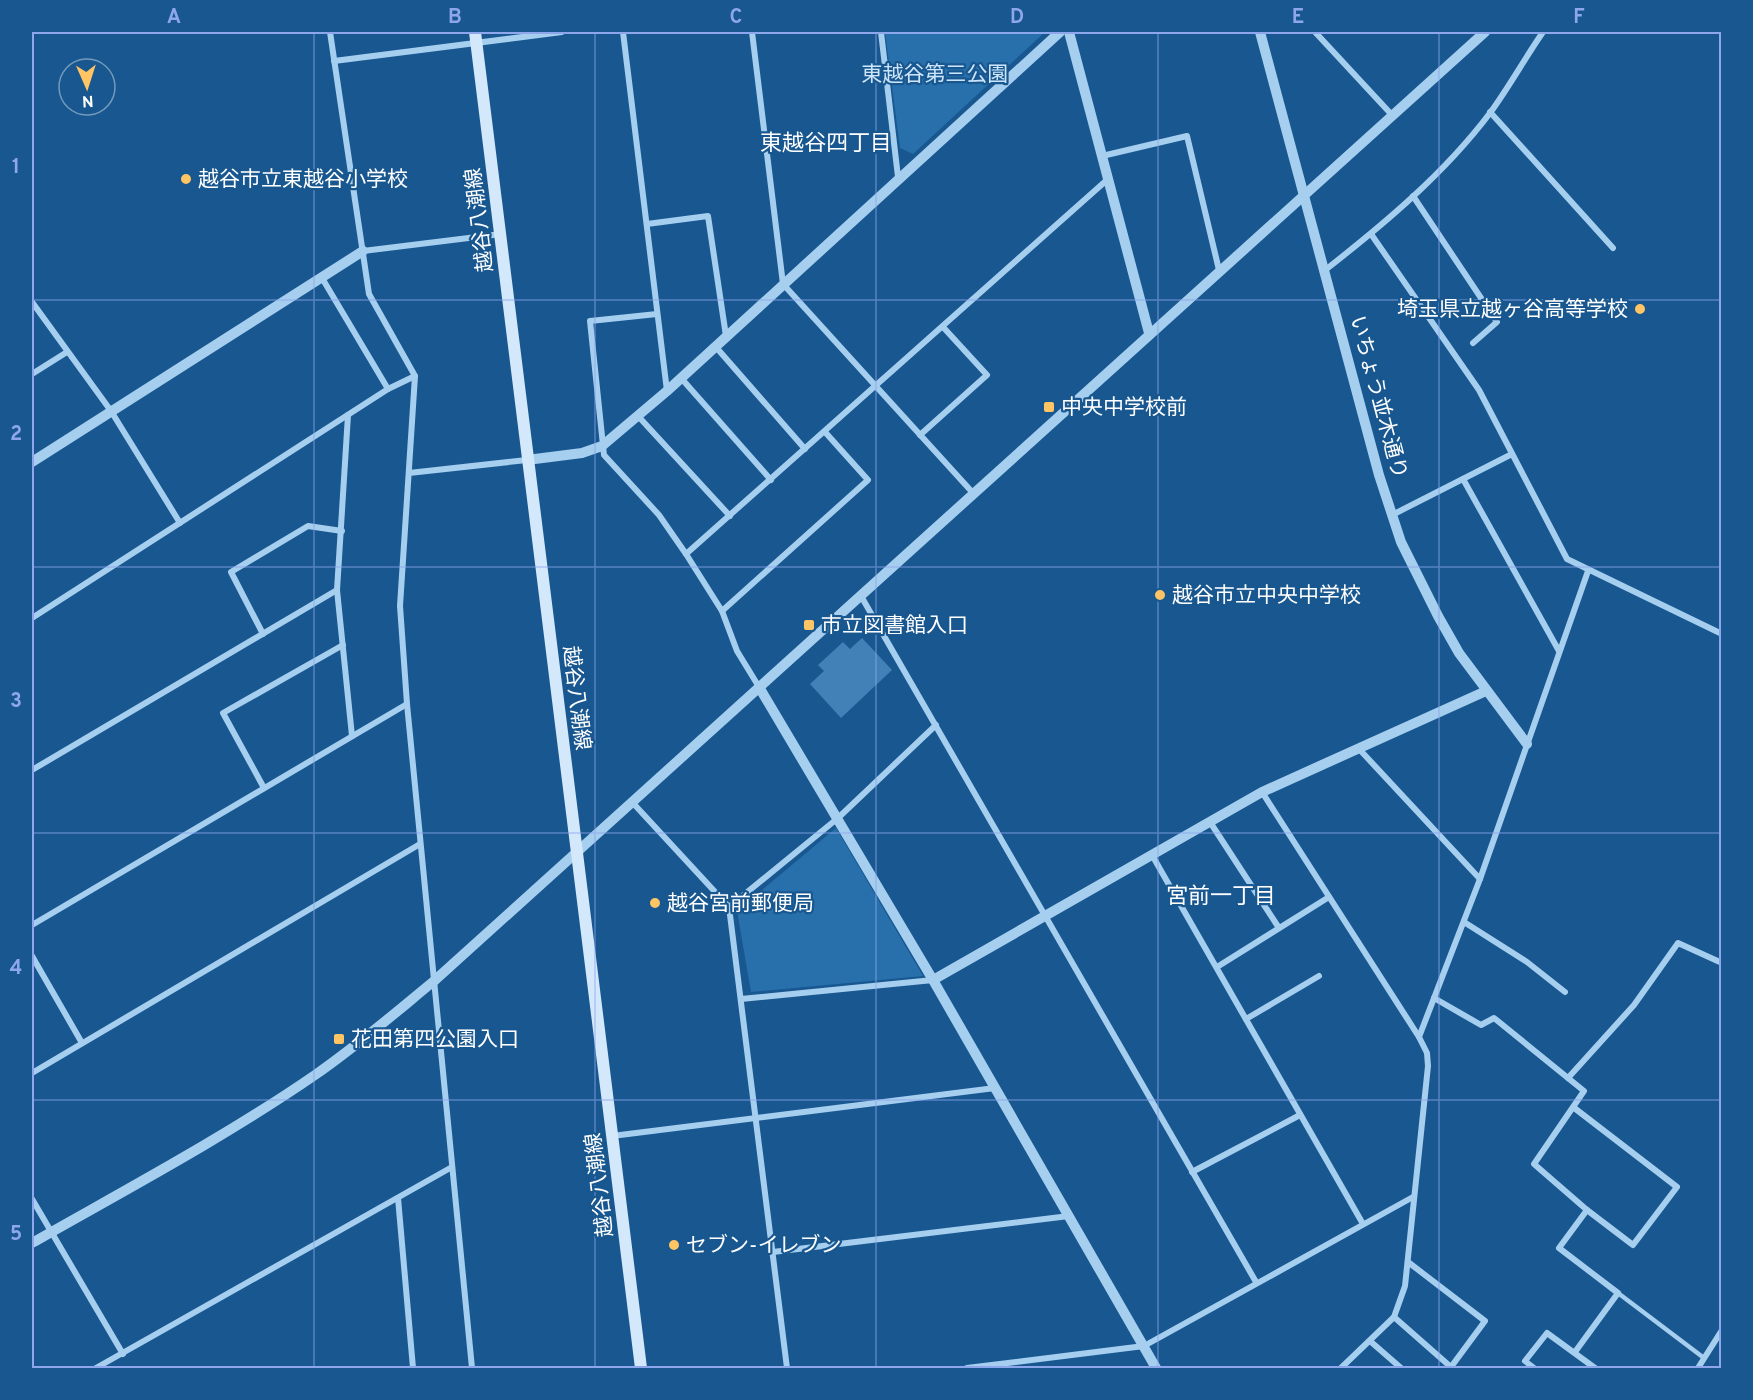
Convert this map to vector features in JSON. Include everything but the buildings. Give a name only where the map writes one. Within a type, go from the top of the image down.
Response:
[{"type":"main road","name":"越谷八潮線","points":[[476,37],[640,1368]]},
{"type":"street","points":[[330,32],[369,294],[415,376],[400,606],[420,844],[472,1368]]},
{"type":"street","points":[[334,61],[476,37],[562,32]]},
{"type":"street","points":[[623,32],[667,391]]},
{"type":"street","points":[[752,32],[783,284],[974,493]]},
{"type":"street","points":[[881,32],[898,177]]},
{"type":"street","points":[[409,473],[582,453],[602,446],[667,391],[898,177],[1060,32]]},
{"type":"street","points":[[1069,32],[1149,333]]},
{"type":"street","name":"いちょう並木通り","points":[[1261,32],[1379,475],[1401,542],[1438,616],[1486,691],[1527,744]]},
{"type":"street","points":[[1315,32],[1392,115]]},
{"type":"street","points":[[32,1243],[225,1133],[281,1097],[347,1052],[434,981],[576,850],[861,596],[1149,333],[1485,32]]},
{"type":"street","points":[[1324,271],[1371,234],[1443,168],[1490,112],[1543,32]]},
{"type":"street","points":[[1490,112],[1613,248]]},
{"type":"street","points":[[1102,156],[1187,136],[1219,270]]},
{"type":"street","points":[[686,554],[1108,179]]},
{"type":"street","points":[[1413,196],[1497,322],[1473,343]]},
{"type":"street","points":[[647,224],[708,216],[726,336]]},
{"type":"street","points":[[32,462],[363,251],[501,234]]},
{"type":"street","points":[[1371,234],[1479,390],[1567,559],[1722,634]]},
{"type":"street","points":[[322,278],[388,390]]},
{"type":"street","points":[[33,306],[111,411],[180,523]]},
{"type":"street","points":[[657,314],[590,321],[604,455],[660,515],[722,611],[737,651],[933,980],[1156,1368]]},
{"type":"street","points":[[920,435],[987,375],[943,327]]},
{"type":"street","points":[[715,346],[805,449]]},
{"type":"street","points":[[32,374],[67,351]]},
{"type":"street","points":[[32,618],[348,415],[415,376]]},
{"type":"street","points":[[681,378],[771,480]]},
{"type":"street","points":[[348,415],[337,590],[352,736]]},
{"type":"street","points":[[638,416],[730,516]]},
{"type":"street","points":[[722,611],[868,480],[825,432]]},
{"type":"street","points":[[1392,515],[1512,454]]},
{"type":"street","points":[[1463,479],[1559,651]]},
{"type":"street","points":[[263,634],[231,572],[308,526],[342,531]]},
{"type":"street","points":[[1419,1037],[1480,879],[1588,571]]},
{"type":"street","points":[[32,770],[337,590]]},
{"type":"street","points":[[861,596],[1256,1282]]},
{"type":"street","points":[[264,788],[223,713],[343,645]]},
{"type":"street","points":[[741,999],[933,980],[1047,917],[1262,792],[1360,750],[1486,691]]},
{"type":"street","points":[[32,925],[407,704]]},
{"type":"street","points":[[729,907],[838,818],[936,725]]},
{"type":"street","points":[[1360,750],[1480,879]]},
{"type":"street","points":[[1262,792],[1427,1053],[1428,1066],[1405,1286],[1394,1317],[1341,1368]]},
{"type":"street","points":[[631,801],[729,907],[787,1368]]},
{"type":"street","points":[[1210,822],[1279,928]]},
{"type":"street","points":[[32,1073],[420,844]]},
{"type":"street","points":[[1152,855],[1363,1224]]},
{"type":"street","points":[[1217,967],[1329,897]]},
{"type":"street","points":[[1464,922],[1527,962],[1565,992]]},
{"type":"street","points":[[1569,1078],[1634,1005],[1678,943],[1722,963]]},
{"type":"street","points":[[32,956],[82,1043]]},
{"type":"street","points":[[1246,1020],[1318,976]]},
{"type":"street","points":[[1434,998],[1481,1025],[1494,1018],[1584,1090],[1534,1164],[1587,1210],[1633,1245],[1677,1187],[1573,1107]]},
{"type":"street","points":[[612,1136],[995,1088]]},
{"type":"street","points":[[1192,1172],[1300,1115]]},
{"type":"street","points":[[96,1368],[452,1167]]},
{"type":"street","points":[[967,1368],[1144,1346],[1413,1197]]},
{"type":"street","points":[[398,1198],[413,1368]]},
{"type":"street","points":[[32,1199],[123,1354]]},
{"type":"street","points":[[1575,1352],[1618,1293],[1559,1248],[1587,1210]]},
{"type":"street","points":[[772,1252],[1069,1216]]},
{"type":"street","points":[[1394,1317],[1451,1368],[1485,1321],[1408,1262]]},
{"type":"street","points":[[1698,1368],[1722,1330]]},
{"type":"street","points":[[1534,1368],[1525,1361],[1547,1333],[1595,1368]]},
{"type":"street","points":[[1370,1341],[1401,1368]]},
{"type":"lane","points":[[1618,1293],[1704,1358]]},
{"type":"green space","name":"東越谷第三公園","points":[[885,32],[1045,32],[913,154],[900,148]]},
{"type":"green space","points":[[836,828],[923,976],[751,992],[737,911]]},
{"type":"place","name":"越谷市立東越谷小学校","points":[[186,179]]},
{"type":"place","name":"埼玉県立越ヶ谷高等学校","points":[[1640,309]]},
{"type":"place","name":"中央中学校前","points":[[1049,407]]},
{"type":"place","name":"越谷市立中央中学校","points":[[1160,595]]},
{"type":"place","name":"市立図書館入口","points":[[809,625]]},
{"type":"place","name":"越谷宮前郵便局","points":[[655,903]]},
{"type":"place","name":"花田第四公園入口","points":[[339,1039]]},
{"type":"place","name":"セブン-イレブン","points":[[674,1245]]},
{"type":"district","name":"東越谷四丁目","points":[[826,142]]},
{"type":"district","name":"宮前一丁目","points":[[1221,895]]}]
